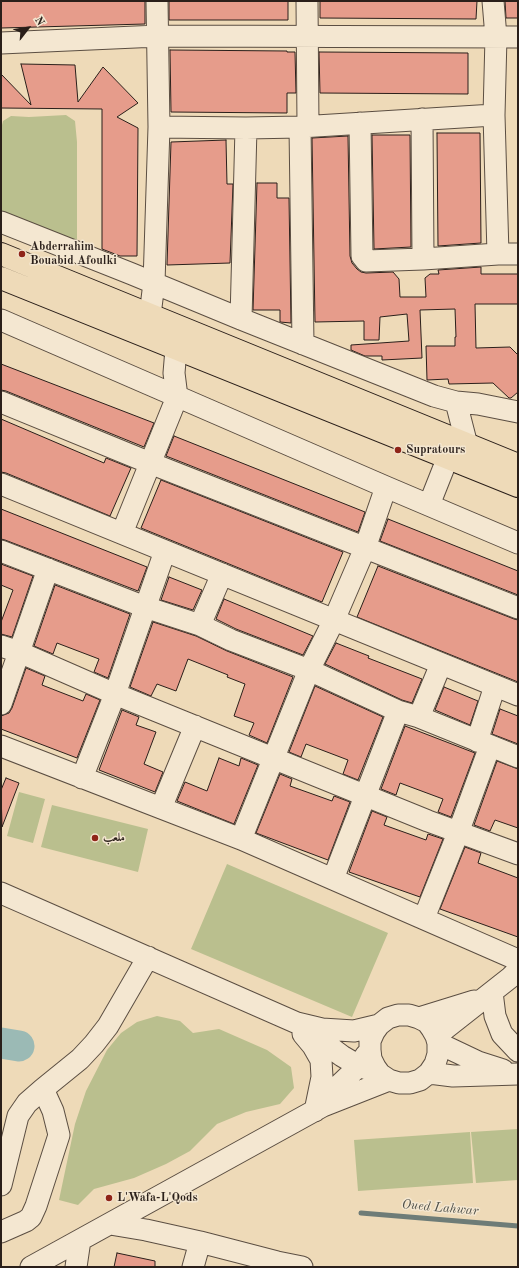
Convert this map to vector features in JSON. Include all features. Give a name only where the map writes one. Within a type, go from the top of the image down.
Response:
[{"type":"main road","points":[[1,254],[518,465]]},
{"type":"main road","points":[[1,278],[518,486]]},
{"type":"main road","points":[[497,456],[518,454]]},
{"type":"street","points":[[150,315],[154,283],[159,127],[157,1]]},
{"type":"street","points":[[303,344],[304,126],[308,37],[307,1]]},
{"type":"street","points":[[360,123],[363,258],[367,262],[508,254],[494,115],[496,37],[493,1]]},
{"type":"street","points":[[1,43],[158,36],[518,37]]},
{"type":"street","points":[[159,127],[246,128],[304,126],[494,115]]},
{"type":"street","points":[[422,119],[423,259]]},
{"type":"street","points":[[241,319],[246,128]]},
{"type":"street","points":[[1,222],[434,396],[456,402],[478,404],[518,412]]},
{"type":"street","points":[[1,320],[518,543]]},
{"type":"street","points":[[122,533],[177,397],[174,372],[176,349]]},
{"type":"street","points":[[1,402],[150,463],[518,608]]},
{"type":"street","points":[[456,402],[467,445]]},
{"type":"street","points":[[429,505],[448,457]]},
{"type":"street","points":[[1,484],[518,695]]},
{"type":"street","points":[[241,839],[309,670],[334,620],[365,548],[386,487]]},
{"type":"street","points":[[1,551],[145,607],[200,625],[231,640],[309,670],[398,711],[419,717],[518,757]]},
{"type":"street","points":[[82,778],[115,694],[164,551]]},
{"type":"street","points":[[1,704],[10,649],[48,569]]},
{"type":"street","points":[[200,625],[222,574]]},
{"type":"street","points":[[10,649],[274,759],[458,833],[518,854]]},
{"type":"street","points":[[419,717],[441,664]]},
{"type":"street","points":[[424,918],[458,833],[483,743],[496,686]]},
{"type":"street","points":[[333,879],[398,711]]},
{"type":"street","points":[[161,808],[195,726]]},
{"type":"street","points":[[1,746],[241,839],[518,960]]},
{"type":"street","points":[[1,893],[293,1021],[322,1029],[354,1031],[379,1025]]},
{"type":"street","points":[[1,1185],[18,1116],[27,1103],[80,1059],[94,1044],[108,1026],[148,957]]},
{"type":"street","points":[[437,1040],[518,970]]},
{"type":"street","points":[[419,1018],[490,994]]},
{"type":"street","points":[[490,994],[495,1016],[502,1034],[518,1051]]},
{"type":"street","points":[[293,1021],[342,1056],[364,1058],[371,1058],[375,1067],[385,1077],[399,1083],[410,1083],[420,1080],[429,1073],[435,1064],[438,1054],[437,1040],[430,1026],[419,1018],[409,1014],[388,1018],[379,1025],[374,1032],[364,1058],[319,1109]]},
{"type":"street","points":[[293,1021],[313,1046],[321,1060],[322,1077],[319,1109]]},
{"type":"street","points":[[437,1040],[478,1062],[517,1074]]},
{"type":"street","points":[[429,1073],[453,1076],[517,1074]]},
{"type":"street","points":[[31,1267],[319,1109],[385,1077]]},
{"type":"street","points":[[1,1232],[26,1221],[31,1217],[59,1135],[53,1111],[43,1089]]},
{"type":"street","points":[[110,1224],[200,1242],[277,1265],[302,1267]]},
{"type":"street","points":[[76,1267],[80,1240]]},
{"type":"street","points":[[193,1267],[200,1242]]},
{"type":"green space","points":[[66,115],[75,121],[77,142],[77,244],[1,213],[1,129],[3,121],[11,116],[29,117]]},
{"type":"green space","points":[[19,792],[45,799],[33,843],[7,836]]},
{"type":"green space","name":"ملعب","points":[[52,805],[148,829],[138,872],[41,847]]},
{"type":"green space","points":[[227,864],[388,933],[352,1017],[191,949]]},
{"type":"green space","points":[[157,1016],[180,1021],[193,1033],[219,1029],[267,1050],[291,1067],[294,1088],[280,1104],[246,1112],[217,1124],[190,1151],[166,1164],[134,1178],[94,1189],[78,1205],[59,1200],[75,1124],[86,1091],[107,1050],[121,1033],[137,1022]]},
{"type":"green space","points":[[518,1129],[518,1180],[476,1183],[471,1132]]},
{"type":"green space","points":[[470,1132],[473,1183],[358,1191],[354,1140]]},
{"type":"building","points":[[1,1],[145,1],[145,24],[1,28]]},
{"type":"building","points":[[169,1],[288,1],[288,20],[169,20]]},
{"type":"building","points":[[320,1],[477,1],[476,19],[320,18]]},
{"type":"building","points":[[505,1],[518,1],[518,18],[506,18]]},
{"type":"building","points":[[170,50],[295,52],[296,93],[287,93],[287,113],[171,112]]},
{"type":"building","points":[[319,52],[468,53],[468,94],[320,93]]},
{"type":"building","points":[[21,64],[75,65],[78,102],[103,67],[138,103],[117,117],[138,128],[137,256],[120,256],[102,249],[102,109],[1,108],[1,74],[31,105]]},
{"type":"building","points":[[437,133],[480,133],[481,243],[438,246]]},
{"type":"building","points":[[372,135],[410,135],[411,247],[374,249]]},
{"type":"building","points":[[348,136],[350,256],[352,263],[357,269],[366,273],[393,272],[399,279],[400,297],[426,297],[425,278],[430,274],[439,274],[438,270],[481,267],[481,274],[518,274],[518,304],[475,304],[476,348],[510,347],[518,355],[518,392],[511,398],[509,398],[493,383],[449,384],[448,379],[427,380],[426,346],[455,346],[455,309],[420,310],[422,358],[382,360],[382,356],[365,356],[351,350],[351,345],[409,341],[407,314],[380,317],[379,340],[364,340],[364,321],[315,322],[312,138]]},
{"type":"building","points":[[226,140],[227,184],[233,184],[230,263],[167,265],[171,142]]},
{"type":"building","points":[[257,183],[277,183],[277,198],[289,198],[291,323],[280,322],[280,310],[253,310]]},
{"type":"building","points":[[1,364],[154,423],[144,447],[1,390]]},
{"type":"building","points":[[1,419],[104,463],[106,458],[131,468],[110,516],[1,472]]},
{"type":"building","points":[[174,436],[365,512],[358,532],[166,456]]},
{"type":"building","points":[[161,480],[343,552],[322,602],[141,528]]},
{"type":"building","points":[[1,509],[147,567],[138,591],[1,539]]},
{"type":"building","points":[[388,519],[518,571],[518,595],[380,541]]},
{"type":"building","points":[[1,564],[33,576],[12,637],[1,634],[1,622],[13,590],[1,585]]},
{"type":"building","points":[[378,566],[518,620],[518,682],[357,617]]},
{"type":"building","points":[[169,577],[202,590],[193,610],[161,600]]},
{"type":"building","points":[[55,585],[130,614],[108,678],[94,672],[99,659],[57,643],[53,654],[34,646]]},
{"type":"building","points":[[224,599],[313,636],[303,655],[236,629],[216,619]]},
{"type":"building","points":[[153,622],[196,636],[227,651],[293,677],[267,743],[249,735],[254,723],[234,716],[245,684],[227,677],[228,675],[188,659],[176,691],[157,684],[151,696],[130,687]]},
{"type":"building","points":[[336,643],[369,656],[368,658],[422,679],[412,703],[402,700],[325,664]]},
{"type":"building","points":[[26,668],[45,676],[42,685],[83,701],[86,694],[100,700],[77,758],[1,729],[1,716],[9,713],[12,708]]},
{"type":"building","points":[[315,686],[383,717],[358,780],[343,774],[348,760],[306,744],[301,757],[289,752]]},
{"type":"building","points":[[444,687],[478,701],[470,725],[435,710]]},
{"type":"building","points":[[500,709],[518,716],[518,744],[492,734]]},
{"type":"building","points":[[122,710],[139,717],[136,725],[156,732],[144,764],[163,772],[155,792],[99,770]]},
{"type":"building","points":[[405,726],[475,753],[451,817],[438,812],[443,799],[400,783],[396,795],[381,789]]},
{"type":"building","points":[[219,758],[239,766],[241,758],[258,765],[234,824],[177,801],[185,782],[207,791]]},
{"type":"building","points":[[497,761],[518,769],[518,828],[495,820],[490,831],[474,825]]},
{"type":"building","points":[[280,774],[292,779],[290,786],[332,801],[334,796],[350,802],[328,860],[256,833]]},
{"type":"building","points":[[6,778],[19,783],[2,827],[1,790]]},
{"type":"building","points":[[372,811],[387,817],[384,825],[426,840],[428,834],[443,839],[420,897],[349,872]]},
{"type":"building","points":[[465,847],[481,853],[478,863],[518,878],[518,937],[440,909]]},
{"type":"building","points":[[117,1253],[155,1261],[155,1267],[114,1267]]},
{"type":"waterway","points":[[1,1043],[19,1046]]},
{"type":"waterway","name":"Oued Lahwar","points":[[361,1213],[518,1226]]},
{"type":"place","name":"Abderrahim Bouabid Afoulki","points":[[22,254]]},
{"type":"place","name":"Supratours","points":[[398,450]]},
{"type":"place","name":"ملعب","points":[[95,838]]},
{"type":"place","name":"L'Wafa-L'Qods","points":[[109,1198]]}]
